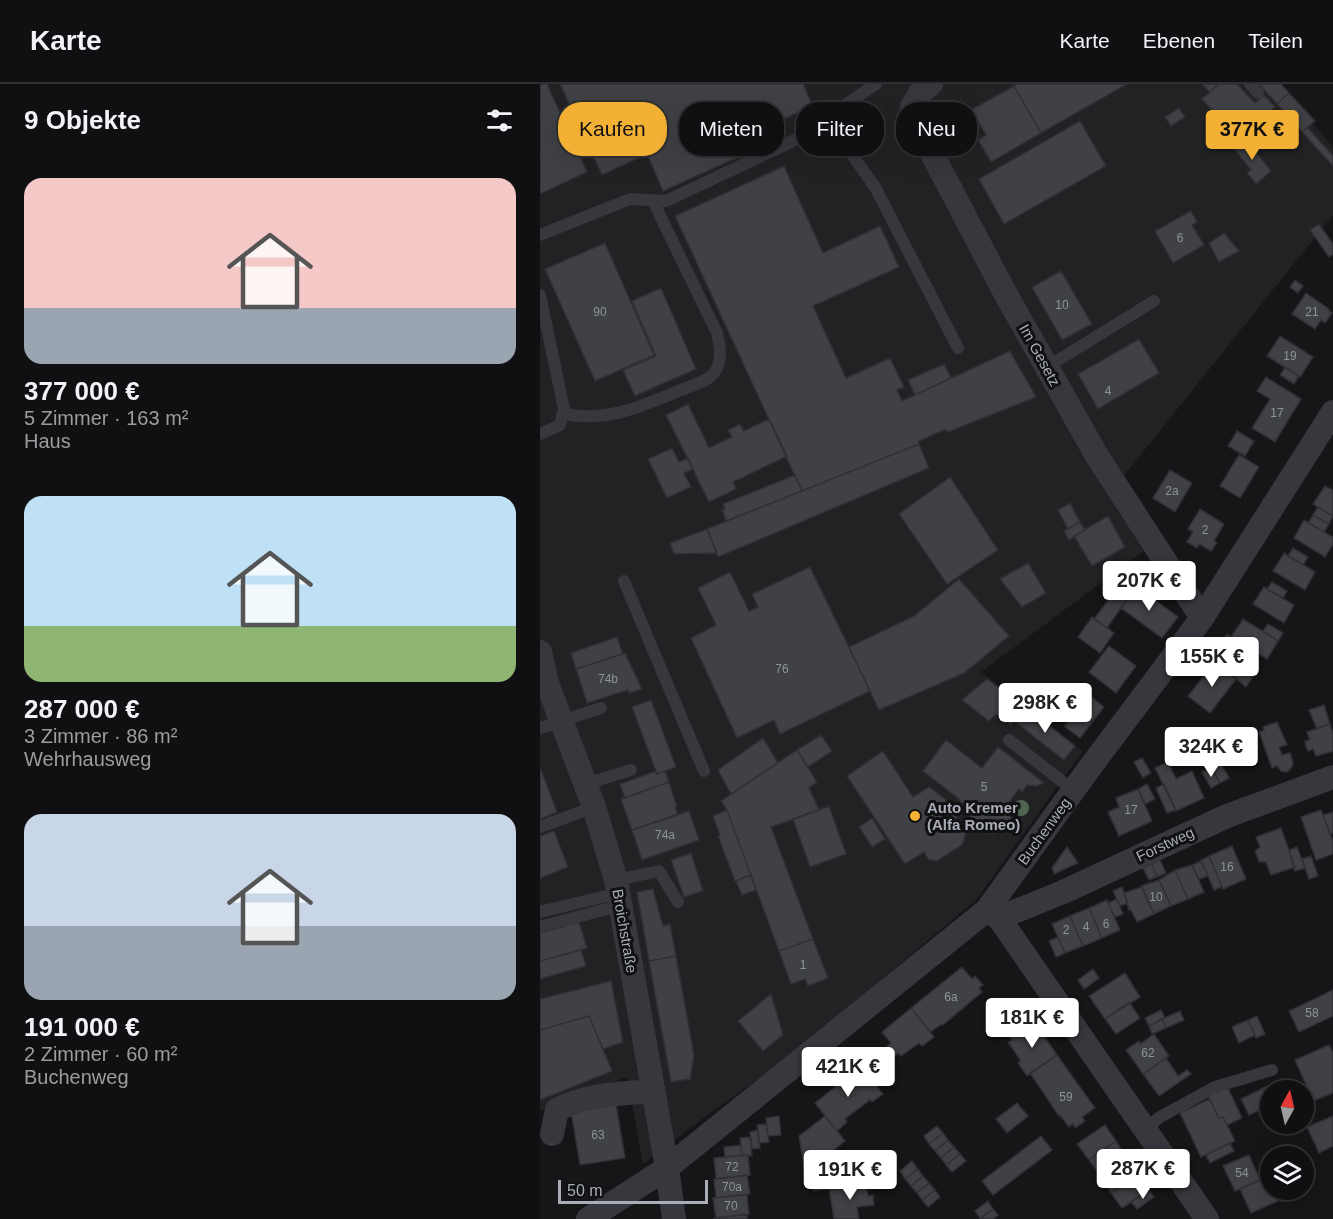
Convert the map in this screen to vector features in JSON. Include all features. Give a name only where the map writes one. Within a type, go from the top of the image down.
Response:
[{"type":"street","name":"Im Gesetz","points":[[931,84],[921,92],[912,107],[916,123],[1004,291],[1097,456],[1202,618]]},
{"type":"street","name":"Buchenweg","points":[[588,1219],[668,1168],[993,914],[1073,790],[1202,618],[1333,412]]},
{"type":"street","name":"Broichstraße","points":[[540,652],[547,683],[551,725],[585,784],[619,893],[668,1168],[674,1219]]},
{"type":"street","name":"Forstweg","points":[[993,914],[1063,892],[1227,816],[1333,777]]},
{"type":"street","points":[[993,914],[1146,1128],[1207,1219]]},
{"type":"street","points":[[552,1134],[556,1110],[567,1104],[591,1098],[653,1091]]},
{"type":"lane","points":[[850,102],[876,84]]},
{"type":"lane","points":[[540,236],[630,199],[666,201],[796,139]]},
{"type":"lane","points":[[854,156],[876,186],[958,348]]},
{"type":"lane","points":[[564,414],[593,417],[633,410],[701,382],[713,374],[719,363],[720,350],[717,333],[653,201]]},
{"type":"lane","points":[[540,295],[564,414],[560,425],[540,434]]},
{"type":"lane","points":[[1047,367],[1154,301]]},
{"type":"lane","points":[[624,581],[704,771]]},
{"type":"lane","points":[[551,725],[602,708]]},
{"type":"lane","points":[[1008,740],[1073,790]]},
{"type":"lane","points":[[585,784],[631,770]]},
{"type":"lane","points":[[540,827],[594,807]]},
{"type":"lane","points":[[540,927],[619,893],[659,871],[678,902]]},
{"type":"lane","points":[[540,912],[619,893]]},
{"type":"lane","points":[[1146,1128],[1160,1117],[1215,1087],[1272,1070]]},
{"type":"shaded area","points":[[540,84],[1279,84],[1333,147],[1333,215],[1111,492],[1145,550],[981,672],[1083,751],[976,900],[789,1057],[643,1164],[627,1077],[540,1111]]},
{"type":"building","points":[[540,84],[547,84],[558,108],[558,156],[580,156],[587,172],[540,194]]},
{"type":"building","points":[[560,84],[803,84],[811,102],[796,102],[796,114],[784,119],[784,102],[679,102],[679,156],[741,156],[663,191],[648,156],[667,156],[667,102],[568,102]]},
{"type":"building","points":[[1017,84],[1127,84],[1041,133],[1014,86]]},
{"type":"building","points":[[1202,84],[1219,84],[1210,92]]},
{"type":"building","points":[[1219,84],[1237,84],[1255,103],[1264,95],[1275,107],[1239,139],[1202,99]]},
{"type":"building","points":[[1259,84],[1281,84],[1289,93],[1277,104]]},
{"type":"building","points":[[1014,86],[1041,133],[991,162],[978,140],[986,135],[977,120],[977,107]]},
{"type":"building","points":[[1289,93],[1315,121],[1302,132],[1277,104]]},
{"type":"building","points":[[1179,108],[1185,117],[1171,126],[1165,117]]},
{"type":"building","points":[[1080,121],[1106,166],[1004,224],[979,179]]},
{"type":"building","points":[[1260,122],[1267,128],[1259,136],[1253,128]]},
{"type":"building","points":[[1253,128],[1264,145],[1255,152],[1244,137]]},
{"type":"building","points":[[1308,128],[1333,156],[1333,166],[1302,132]]},
{"type":"building","points":[[1244,137],[1271,171],[1256,184],[1247,173],[1251,170],[1233,147]]},
{"type":"building","points":[[593,156],[643,156],[602,175]]},
{"type":"building","points":[[784,166],[823,253],[880,226],[899,267],[813,306],[846,378],[890,358],[904,387],[897,390],[902,401],[1010,351],[1036,397],[948,432],[946,429],[919,441],[919,444],[802,491],[675,216]]},
{"type":"building","points":[[1191,211],[1197,222],[1192,225],[1204,245],[1173,263],[1155,231]]},
{"type":"building","points":[[1319,224],[1333,244],[1333,254],[1329,257],[1310,230]]},
{"type":"building","points":[[1224,233],[1239,251],[1219,262],[1209,243]]},
{"type":"building","points":[[605,243],[654,355],[595,381],[545,269]]},
{"type":"building","points":[[1061,271],[1092,324],[1062,340],[1032,287]]},
{"type":"building","points":[[1295,280],[1303,286],[1298,293],[1290,287]]},
{"type":"building","points":[[661,288],[696,369],[635,396],[623,370],[656,356],[632,301]]},
{"type":"building","points":[[1306,293],[1332,313],[1325,323],[1321,320],[1315,329],[1292,314]]},
{"type":"building","points":[[1280,336],[1313,357],[1300,377],[1267,356]]},
{"type":"building","points":[[1139,339],[1159,373],[1098,409],[1078,374]]},
{"type":"building","points":[[944,364],[951,378],[915,395],[908,380]]},
{"type":"building","points":[[1285,367],[1299,376],[1294,384],[1280,375]]},
{"type":"building","points":[[1266,377],[1301,399],[1275,442],[1252,428],[1270,399],[1257,391]]},
{"type":"building","points":[[688,404],[709,448],[732,437],[728,430],[740,424],[744,431],[769,419],[787,456],[733,482],[736,489],[709,502],[666,415]]},
{"type":"building","points":[[1237,431],[1254,441],[1245,456],[1228,446]]},
{"type":"building","points":[[919,444],[929,468],[718,557],[707,529]]},
{"type":"building","points":[[672,448],[679,462],[688,458],[693,469],[684,473],[691,487],[667,498],[648,459]]},
{"type":"building","points":[[1239,455],[1259,467],[1240,498],[1220,486]]},
{"type":"building","points":[[1170,470],[1192,483],[1175,512],[1153,498]]},
{"type":"building","points":[[795,475],[802,491],[726,521],[722,510],[725,509],[723,504]]},
{"type":"building","points":[[950,477],[998,550],[947,584],[899,514]]},
{"type":"building","points":[[1325,486],[1333,490],[1333,516],[1313,504]]},
{"type":"building","points":[[1070,503],[1080,522],[1068,529],[1058,510]]},
{"type":"building","points":[[1318,507],[1333,516],[1329,524],[1313,515]]},
{"type":"building","points":[[1200,509],[1224,524],[1214,541],[1217,543],[1211,551],[1199,544],[1197,548],[1187,542],[1193,532],[1188,529]]},
{"type":"building","points":[[1313,515],[1329,524],[1324,532],[1308,523]]},
{"type":"building","points":[[1108,516],[1125,547],[1092,566],[1074,536]]},
{"type":"building","points":[[1304,520],[1333,537],[1333,544],[1325,557],[1294,538]]},
{"type":"building","points":[[1080,522],[1085,530],[1069,540],[1064,531]]},
{"type":"building","points":[[707,529],[717,553],[674,554],[670,543]]},
{"type":"building","points":[[1293,548],[1308,557],[1303,565],[1288,556]]},
{"type":"building","points":[[1284,553],[1315,572],[1305,590],[1273,571]]},
{"type":"building","points":[[1028,563],[1046,593],[1022,607],[1000,579]]},
{"type":"building","points":[[810,567],[870,691],[780,734],[774,720],[737,738],[691,638],[716,625],[698,588],[730,572],[749,611],[758,607],[752,594]]},
{"type":"building","points":[[959,579],[1009,636],[964,673],[879,710],[849,647],[914,616]]},
{"type":"building","points":[[1272,582],[1287,591],[1283,598],[1267,589]]},
{"type":"building","points":[[1126,583],[1134,589],[1107,628],[1094,619],[1110,598],[1113,600]]},
{"type":"building","points":[[1136,586],[1178,617],[1162,638],[1121,608]]},
{"type":"building","points":[[1264,587],[1294,605],[1284,623],[1253,604]]},
{"type":"building","points":[[1092,617],[1114,633],[1100,653],[1078,637]]},
{"type":"building","points":[[1243,619],[1278,641],[1267,659],[1231,637]]},
{"type":"building","points":[[1268,624],[1283,633],[1278,641],[1263,631]]},
{"type":"building","points":[[1227,634],[1243,645],[1239,652],[1222,642]]},
{"type":"building","points":[[617,637],[623,654],[576,669],[571,653]]},
{"type":"building","points":[[1222,642],[1237,652],[1232,659],[1217,650]]},
{"type":"building","points":[[1109,646],[1136,666],[1116,693],[1089,672]]},
{"type":"building","points":[[625,653],[642,689],[629,693],[628,690],[587,703],[576,669]]},
{"type":"building","points":[[1236,660],[1255,674],[1246,687],[1227,671]]},
{"type":"building","points":[[1215,662],[1236,679],[1210,713],[1188,696]]},
{"type":"building","points":[[987,679],[1025,707],[1011,725],[996,714],[989,721],[962,700]]},
{"type":"building","points":[[1072,687],[1086,698],[1089,695],[1104,707],[1080,738],[1064,726],[1067,723],[1053,712]]},
{"type":"building","points":[[651,700],[676,767],[657,774],[632,707]]},
{"type":"building","points":[[1324,705],[1330,724],[1317,729],[1309,710]]},
{"type":"building","points":[[1025,707],[1075,746],[1064,760],[1014,721]]},
{"type":"building","points":[[1277,722],[1287,745],[1279,747],[1282,755],[1290,753],[1293,762],[1287,772],[1281,771],[1277,766],[1272,768],[1259,732],[1264,730],[1263,727]]},
{"type":"building","points":[[1330,724],[1333,733],[1333,751],[1316,756],[1313,749],[1308,751],[1306,747],[1305,741],[1310,740],[1307,732]]},
{"type":"building","points":[[821,735],[832,751],[808,767],[797,750]]},
{"type":"building","points":[[763,738],[778,763],[731,794],[718,770]]},
{"type":"building","name":"Auto Kremer (Alfa Romeo)","points":[[946,740],[982,768],[998,747],[1044,783],[1037,786],[1027,785],[1022,792],[1019,789],[1007,809],[1013,821],[993,834],[979,831],[959,799],[923,771]]},
{"type":"building","points":[[797,750],[817,782],[809,788],[819,810],[771,827],[813,939],[779,951],[727,810],[721,801]]},
{"type":"building","name":"Auto Kremer (Alfa Romeo)","points":[[883,751],[913,797],[929,787],[945,799],[966,833],[962,845],[937,861],[928,859],[924,852],[905,864],[847,776]]},
{"type":"building","points":[[1142,758],[1151,773],[1143,778],[1134,762]]},
{"type":"building","points":[[1168,762],[1176,779],[1192,771],[1204,798],[1176,811],[1155,768]]},
{"type":"building","points":[[1220,762],[1229,778],[1220,783],[1211,767]]},
{"type":"building","points":[[540,767],[557,812],[540,819]]},
{"type":"building","points":[[1211,767],[1220,783],[1211,788],[1202,772]]},
{"type":"building","points":[[656,771],[657,774],[665,771],[669,782],[625,798],[620,784]]},
{"type":"building","points":[[669,782],[678,814],[632,830],[621,799]]},
{"type":"building","points":[[1147,784],[1155,799],[1145,804],[1138,789]]},
{"type":"building","points":[[1164,784],[1176,810],[1167,813],[1156,788]]},
{"type":"building","points":[[1138,789],[1152,821],[1119,836],[1108,812],[1119,807],[1116,798]]},
{"type":"building","points":[[829,806],[846,854],[810,867],[793,819]]},
{"type":"building","points":[[727,810],[751,875],[735,881],[713,816]]},
{"type":"building","points":[[1321,810],[1333,841],[1333,854],[1316,860],[1301,817]]},
{"type":"building","points":[[689,811],[699,840],[642,860],[632,830]]},
{"type":"building","points":[[1333,812],[1333,833],[1330,834],[1323,815]]},
{"type":"building","points":[[872,818],[885,839],[872,847],[859,827]]},
{"type":"building","points":[[1281,828],[1295,867],[1271,875],[1266,862],[1259,862],[1255,851],[1260,847],[1256,837]]},
{"type":"building","points":[[554,831],[568,867],[540,878],[540,836]]},
{"type":"building","points":[[1232,846],[1246,879],[1223,889],[1209,856]]},
{"type":"building","points":[[1067,847],[1078,863],[1054,874],[1052,868]]},
{"type":"building","points":[[1297,847],[1305,868],[1295,871],[1289,850]]},
{"type":"building","points":[[691,853],[703,891],[684,897],[671,860]]},
{"type":"building","points":[[1209,856],[1222,887],[1214,890],[1201,860]]},
{"type":"building","points":[[1311,856],[1318,876],[1309,879],[1302,859]]},
{"type":"building","points":[[1160,860],[1166,873],[1157,877],[1152,864]]},
{"type":"building","points":[[1201,861],[1208,876],[1199,879],[1192,865]]},
{"type":"building","points":[[1152,864],[1157,877],[1149,880],[1143,868]]},
{"type":"building","points":[[1192,865],[1204,892],[1188,899],[1175,870]]},
{"type":"building","points":[[1175,870],[1188,899],[1171,906],[1159,880]]},
{"type":"building","points":[[751,875],[756,890],[742,895],[736,881]]},
{"type":"building","points":[[1159,880],[1171,906],[1154,914],[1141,886]]},
{"type":"building","points":[[1122,887],[1128,903],[1120,906],[1113,891]]},
{"type":"building","points":[[1142,887],[1154,914],[1137,922],[1129,910],[1124,893]]},
{"type":"building","points":[[653,889],[663,926],[670,924],[676,956],[649,961],[637,892]]},
{"type":"building","points":[[1117,899],[1123,914],[1115,917],[1108,903]]},
{"type":"building","points":[[1107,900],[1120,930],[1102,938],[1089,908]]},
{"type":"building","points":[[1089,908],[1102,938],[1083,946],[1070,916]]},
{"type":"building","points":[[1070,916],[1083,946],[1065,953],[1052,924]]},
{"type":"building","points":[[579,922],[587,948],[540,961],[540,933]]},
{"type":"building","points":[[1058,937],[1065,953],[1056,957],[1049,941]]},
{"type":"building","points":[[813,939],[828,978],[808,986],[805,979],[791,984],[779,951]]},
{"type":"building","points":[[581,950],[586,966],[540,979],[540,961]]},
{"type":"building","points":[[676,956],[694,1055],[690,1079],[671,1082],[649,961]]},
{"type":"building","points":[[962,967],[972,979],[975,976],[983,985],[979,988],[982,992],[943,1025],[930,1032],[911,1008]]},
{"type":"building","points":[[1093,969],[1099,978],[1084,989],[1078,980]]},
{"type":"building","points":[[1125,973],[1140,997],[1105,1019],[1089,996]]},
{"type":"building","points":[[611,981],[623,1042],[603,1049],[589,1016],[540,1030],[540,999]]},
{"type":"building","points":[[1333,990],[1333,1016],[1299,1032],[1289,1011]]},
{"type":"building","points":[[771,994],[783,1035],[763,1051],[738,1021]]},
{"type":"building","points":[[1129,1002],[1140,1018],[1116,1034],[1105,1019]]},
{"type":"building","points":[[911,1008],[934,1037],[922,1046],[919,1043],[901,1056],[898,1053],[895,1056],[887,1046],[891,1043],[882,1032]]},
{"type":"building","points":[[1161,1010],[1165,1018],[1149,1026],[1145,1018]]},
{"type":"building","points":[[1180,1011],[1184,1020],[1166,1028],[1162,1019]]},
{"type":"building","points":[[589,1016],[612,1071],[540,1100],[540,1030]]},
{"type":"building","points":[[1257,1016],[1265,1034],[1256,1038],[1248,1020]]},
{"type":"building","points":[[1162,1019],[1166,1028],[1152,1034],[1149,1026]]},
{"type":"building","points":[[1248,1020],[1255,1035],[1239,1043],[1232,1027]]},
{"type":"building","points":[[1035,1023],[1057,1055],[1027,1076],[1018,1063],[1021,1061],[1008,1042],[1012,1040],[1010,1036],[1020,1029],[1023,1032]]},
{"type":"building","points":[[1154,1034],[1169,1056],[1143,1074],[1126,1050]]},
{"type":"building","points":[[1329,1045],[1333,1053],[1333,1093],[1314,1101],[1314,1080],[1304,1080],[1295,1060]]},
{"type":"building","points":[[1057,1055],[1095,1108],[1082,1117],[1085,1121],[1075,1128],[1073,1124],[1069,1127],[1059,1116],[1030,1073]]},
{"type":"building","points":[[1166,1058],[1178,1076],[1187,1070],[1191,1074],[1159,1096],[1143,1074]]},
{"type":"building","points":[[861,1066],[883,1094],[872,1102],[870,1100],[845,1119],[847,1122],[837,1131],[815,1103]]},
{"type":"building","points":[[1227,1086],[1242,1118],[1227,1125],[1223,1117],[1219,1118],[1208,1096]]},
{"type":"building","points":[[1260,1090],[1260,1110],[1249,1115],[1241,1099]]},
{"type":"building","points":[[1210,1099],[1219,1118],[1223,1117],[1235,1141],[1201,1157],[1180,1113]]},
{"type":"building","points":[[1017,1103],[1028,1116],[1007,1133],[996,1119]]},
{"type":"building","points":[[616,1104],[625,1158],[580,1165],[571,1111]]},
{"type":"building","points":[[779,1116],[781,1135],[768,1136],[766,1118]]},
{"type":"building","points":[[825,1116],[845,1141],[834,1150],[835,1154],[838,1154],[839,1162],[844,1161],[848,1186],[814,1191],[811,1178],[815,1177],[813,1166],[804,1167],[799,1136]]},
{"type":"building","points":[[1333,1116],[1333,1146],[1319,1153],[1310,1134],[1314,1134],[1314,1124]]},
{"type":"building","points":[[766,1124],[769,1142],[759,1143],[757,1125]]},
{"type":"building","points":[[1105,1125],[1116,1141],[1089,1160],[1077,1144]]},
{"type":"building","points":[[937,1126],[943,1133],[929,1144],[924,1136]]},
{"type":"building","points":[[758,1130],[760,1148],[752,1149],[750,1132]]},
{"type":"building","points":[[943,1133],[948,1140],[935,1151],[929,1144]]},
{"type":"building","points":[[1041,1136],[1052,1150],[993,1195],[982,1181]]},
{"type":"building","points":[[750,1137],[752,1156],[742,1155],[740,1138]]},
{"type":"building","points":[[948,1140],[954,1147],[941,1158],[935,1151]]},
{"type":"building","points":[[1116,1141],[1127,1158],[1100,1176],[1089,1160]]},
{"type":"building","points":[[1230,1143],[1234,1151],[1210,1163],[1206,1155]]},
{"type":"building","points":[[741,1145],[742,1155],[725,1157],[724,1147]]},
{"type":"building","points":[[954,1147],[960,1154],[946,1165],[941,1158]]},
{"type":"building","points":[[960,1154],[966,1161],[952,1172],[946,1165]]},
{"type":"building","points":[[748,1155],[750,1175],[716,1179],[714,1158]]},
{"type":"building","points":[[1249,1155],[1260,1180],[1235,1191],[1223,1166]]},
{"type":"building","points":[[1127,1158],[1138,1174],[1111,1193],[1100,1176]]},
{"type":"building","points":[[912,1161],[918,1169],[905,1179],[900,1171]]},
{"type":"building","points":[[918,1169],[923,1176],[911,1186],[905,1179]]},
{"type":"building","points":[[1138,1174],[1149,1190],[1122,1208],[1111,1193]]},
{"type":"building","points":[[747,1175],[750,1194],[716,1198],[714,1179]]},
{"type":"building","points":[[923,1176],[929,1183],[917,1193],[911,1186]]},
{"type":"building","points":[[1260,1180],[1260,1200],[1278,1201],[1251,1213],[1240,1189]]},
{"type":"building","points":[[866,1183],[868,1196],[873,1195],[874,1205],[857,1207],[859,1219],[834,1219],[829,1188]]},
{"type":"building","points":[[929,1183],[935,1190],[922,1200],[917,1193]]},
{"type":"building","points":[[935,1190],[940,1197],[928,1207],[922,1200]]},
{"type":"building","points":[[1149,1190],[1154,1197],[1137,1209],[1131,1202]]},
{"type":"building","points":[[747,1195],[749,1214],[716,1218],[713,1198]]},
{"type":"building","points":[[988,1201],[993,1209],[980,1218],[975,1211]]},
{"type":"building","points":[[993,1209],[998,1215],[993,1219],[981,1219]]},
{"type":"building","points":[[747,1214],[747,1219],[713,1219],[716,1218]]},
{"type":"place","name":"Auto Kremer (Alfa Romeo)","points":[[915,816]]}]
